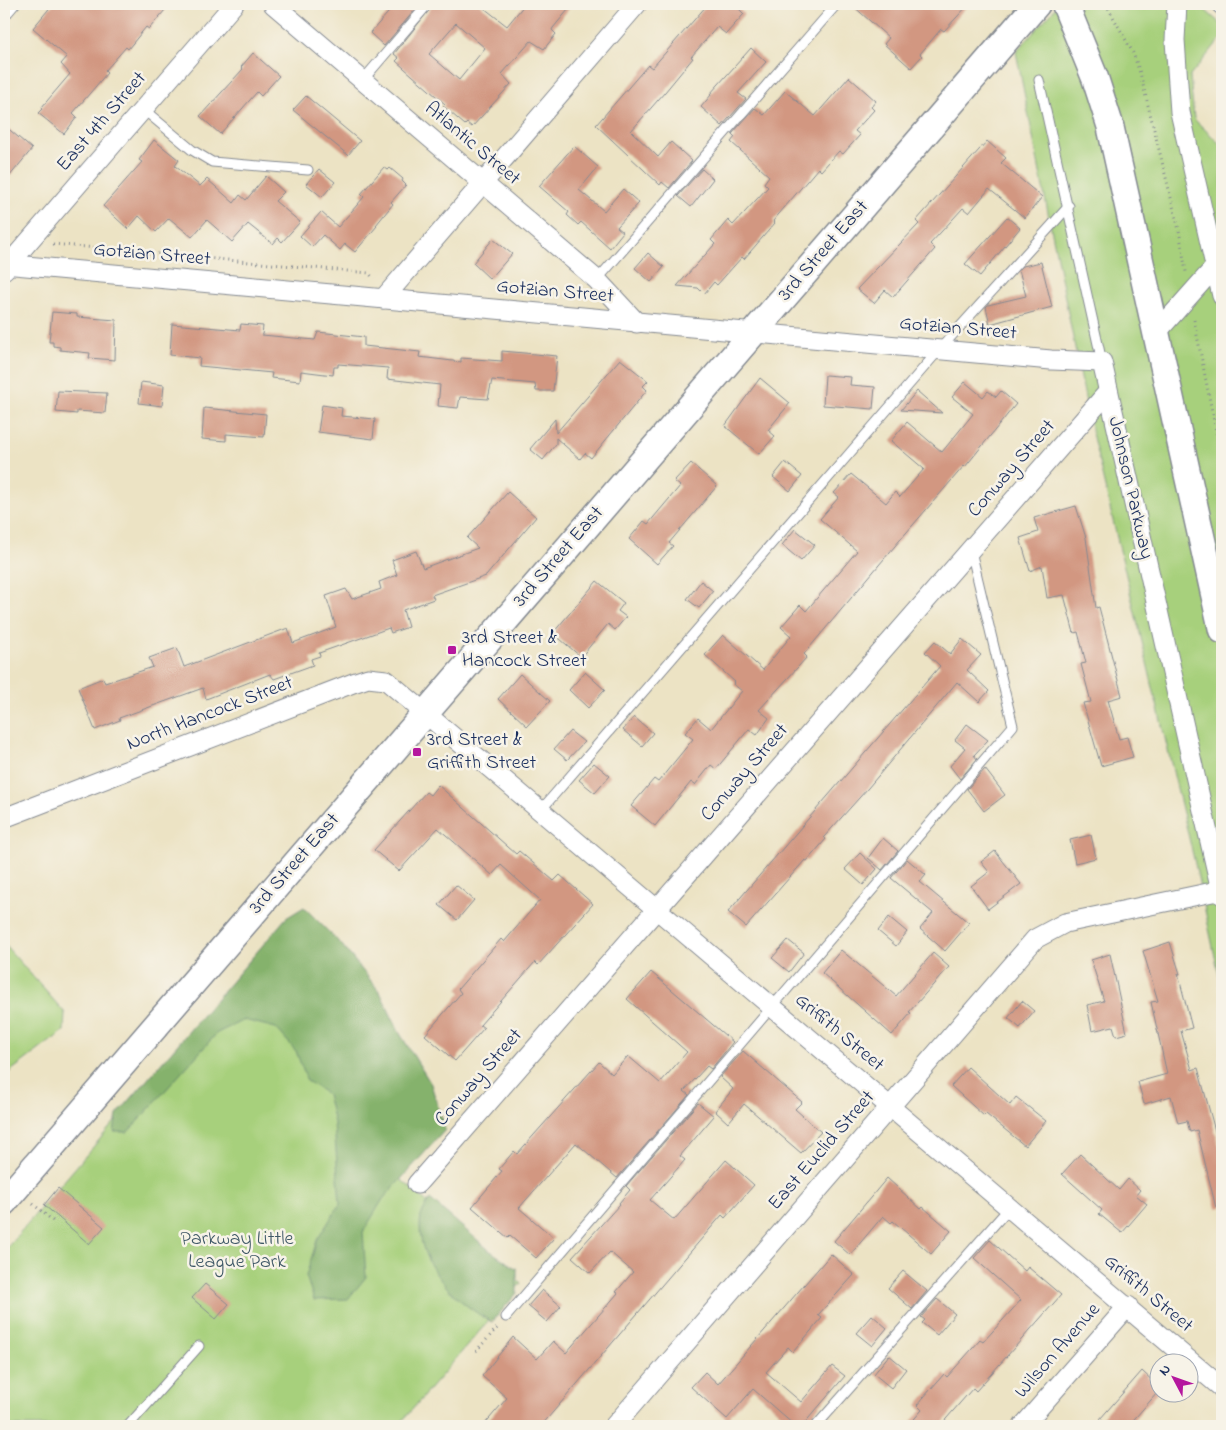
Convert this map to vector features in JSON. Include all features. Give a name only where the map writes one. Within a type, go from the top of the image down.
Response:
[{"type":"street","name":"East 4th Street","points":[[5,267],[234,4]]},
{"type":"street","name":"Atlantic Street","points":[[273,4],[597,280],[637,322]]},
{"type":"street","points":[[382,299],[636,4]]},
{"type":"street","name":"3rd Street East","points":[[4,1202],[1037,4]]},
{"type":"street","points":[[1065,4],[1095,78],[1110,125],[1222,630]]},
{"type":"street","points":[[1177,4],[1175,40],[1180,112],[1219,262],[1222,296]]},
{"type":"street","points":[[1157,332],[1219,262]]},
{"type":"street","name":"Gotzian Street","points":[[5,267],[754,332],[939,350],[1102,362]]},
{"type":"street","name":"Johnson Parkway","points":[[1102,362],[1222,892]]},
{"type":"street","name":"Conway Street","points":[[417,1184],[1108,392]]},
{"type":"street","name":"North Hancock Street","points":[[4,818],[368,678],[386,680],[426,712]]},
{"type":"street","name":"Griffith Street","points":[[426,712],[1128,1306],[1222,1388]]},
{"type":"street","name":"East Euclid Street","points":[[614,1426],[1035,939],[1065,923],[1222,892]]},
{"type":"street","name":"Wilson Avenue","points":[[1023,1426],[1128,1306]]},
{"type":"lane","points":[[4,17],[15,4]]},
{"type":"lane","points":[[363,80],[428,4]]},
{"type":"lane","points":[[597,280],[837,4]]},
{"type":"lane","name":"Johnson Parkway","points":[[1039,80],[1102,362]]},
{"type":"lane","points":[[143,109],[192,150],[212,162],[308,170]]},
{"type":"lane","points":[[541,810],[939,350],[1068,206]]},
{"type":"lane","points":[[506,1317],[774,1007],[1012,726],[971,551]]},
{"type":"lane","points":[[816,1426],[1010,1206]]},
{"type":"lane","points":[[128,1426],[199,1346]]},
{"type":"path","points":[[1106,4],[1133,53],[1140,73],[1179,230],[1184,264]]},
{"type":"path","points":[[50,246],[56,243],[359,272],[369,273],[374,278]]},
{"type":"path","points":[[1195,322],[1222,462]]},
{"type":"path","points":[[32,1203],[53,1221]]},
{"type":"path","points":[[476,1351],[506,1317]]},
{"type":"green space","points":[[1059,4],[1198,4],[1222,25],[1222,37],[1190,76],[1194,119],[1222,146],[1222,989],[1194,859],[1092,433],[1016,52]]},
{"type":"green space","points":[[304,907],[341,944],[380,992],[399,1032],[431,1084],[445,1130],[383,1199],[363,1232],[366,1277],[348,1299],[314,1300],[306,1276],[317,1240],[340,1204],[334,1123],[327,1094],[307,1081],[296,1051],[276,1028],[244,1020],[217,1033],[128,1132],[114,1132],[117,1115],[286,918]]},
{"type":"green space","points":[[4,944],[65,1013],[64,1031],[4,1076]]},
{"type":"green space","name":"Parkway Little League Park","points":[[255,958],[445,1121],[398,1177],[521,1283],[398,1426],[4,1426],[4,1251]]},
{"type":"green space","points":[[430,1199],[489,1250],[517,1269],[517,1293],[492,1322],[465,1304],[440,1279],[430,1265],[420,1233],[421,1216]]},
{"type":"building","points":[[53,4],[156,4],[165,10],[149,29],[146,27],[128,49],[126,47],[105,71],[107,73],[73,113],[77,117],[64,134],[38,113],[70,74],[61,64],[67,57],[33,28]]},
{"type":"building","points":[[396,4],[420,4],[384,46],[370,33]]},
{"type":"building","points":[[434,4],[479,4],[507,26],[525,4],[573,4],[553,28],[552,30],[556,34],[544,49],[531,41],[502,74],[511,84],[472,127],[467,123],[465,125],[443,106],[445,104],[396,61],[399,58],[394,54]],"holes":[[[456,23],[485,48],[459,80],[429,54]]]},
{"type":"building","points":[[708,4],[734,4],[744,14],[726,34],[717,27],[631,131],[658,157],[671,142],[692,161],[669,188],[662,182],[660,185],[596,125],[648,65],[652,68]]},
{"type":"building","points":[[851,4],[969,4],[944,31],[941,29],[911,68],[884,44],[889,38]]},
{"type":"building","points":[[751,48],[766,62],[738,93],[746,99],[722,126],[701,107],[710,94]]},
{"type":"building","points":[[253,53],[279,76],[261,96],[257,92],[220,134],[200,116],[243,69],[241,67]]},
{"type":"building","points":[[849,77],[876,101],[871,107],[874,110],[855,131],[860,135],[843,154],[839,151],[821,171],[818,168],[744,259],[742,257],[717,285],[714,282],[704,294],[698,288],[677,286],[715,244],[711,240],[728,220],[733,225],[768,187],[764,183],[769,176],[731,142],[735,137],[732,134],[755,108],[764,115],[785,91],[815,116]]},
{"type":"building","points":[[306,96],[360,141],[348,155],[293,110]]},
{"type":"building","points":[[4,125],[32,149],[4,183]]},
{"type":"building","points":[[154,140],[179,160],[175,166],[200,186],[207,179],[234,203],[240,195],[246,200],[266,176],[284,192],[275,201],[300,222],[282,242],[278,238],[273,244],[248,224],[232,242],[207,220],[192,237],[169,218],[156,232],[139,216],[128,229],[103,206],[142,162],[139,160]]},
{"type":"building","points":[[987,141],[1006,158],[1001,163],[1042,197],[1025,218],[989,189],[969,213],[963,208],[930,244],[935,249],[893,297],[885,290],[874,303],[857,289],[919,224],[916,221]]},
{"type":"building","points":[[574,146],[598,167],[579,190],[604,211],[623,189],[639,203],[617,227],[623,232],[610,248],[581,222],[578,225],[567,215],[569,212],[539,186]]},
{"type":"building","points":[[384,167],[388,170],[390,168],[403,179],[402,181],[406,185],[391,202],[393,204],[377,226],[355,252],[345,244],[340,250],[323,235],[312,247],[300,236],[321,212],[338,227],[364,197],[361,194]]},
{"type":"building","points":[[319,169],[335,182],[322,197],[306,184]]},
{"type":"building","points":[[702,169],[713,179],[691,207],[678,196]]},
{"type":"building","points":[[1007,217],[1020,228],[980,276],[965,264]]},
{"type":"building","points":[[493,239],[512,254],[490,279],[473,263]]},
{"type":"building","points":[[648,253],[664,267],[651,282],[635,268]]},
{"type":"building","points":[[1041,262],[1052,307],[990,324],[986,307],[1026,296],[1019,270],[1023,266]]},
{"type":"building","points":[[52,312],[77,314],[77,317],[116,320],[115,360],[89,358],[90,353],[60,350],[60,347],[53,346],[53,342],[49,342]]},
{"type":"building","points":[[172,324],[240,330],[241,324],[263,326],[262,335],[315,340],[318,332],[364,337],[364,346],[420,352],[419,357],[461,362],[461,358],[502,361],[502,351],[557,356],[553,391],[536,391],[535,384],[492,380],[488,399],[460,397],[458,408],[438,406],[440,385],[387,379],[388,368],[338,364],[338,367],[334,367],[333,375],[301,371],[300,381],[271,378],[272,373],[199,366],[200,358],[170,355]]},
{"type":"building","points":[[620,359],[648,381],[643,386],[647,390],[591,458],[585,453],[580,459],[556,438],[556,444],[543,460],[530,449],[555,419],[556,433]]},
{"type":"building","points":[[825,375],[851,377],[850,385],[875,387],[873,409],[823,405]]},
{"type":"building","points":[[760,378],[790,403],[768,430],[775,436],[759,454],[725,426]]},
{"type":"building","points":[[141,382],[164,385],[162,406],[139,403]]},
{"type":"building","points":[[965,382],[983,397],[988,391],[996,397],[1001,391],[1016,404],[965,467],[900,540],[804,654],[807,657],[759,710],[769,718],[757,735],[749,729],[716,769],[711,765],[695,785],[691,782],[655,826],[631,806],[654,779],[658,782],[693,739],[685,733],[698,718],[711,729],[742,691],[733,684],[735,682],[705,655],[723,635],[763,670],[791,636],[781,627],[800,605],[806,611],[857,551],[820,519],[839,497],[834,493],[851,474],[886,503],[895,492],[900,497],[924,469],[891,441],[907,422],[942,452],[973,414],[952,397]]},
{"type":"building","points":[[58,391],[107,393],[105,413],[77,411],[77,414],[56,412]]},
{"type":"building","points":[[917,391],[942,413],[901,410]]},
{"type":"building","points":[[322,405],[342,408],[341,416],[375,419],[373,439],[318,432]]},
{"type":"building","points":[[204,408],[266,414],[264,437],[226,434],[226,441],[202,439]]},
{"type":"building","points":[[785,462],[802,476],[790,491],[773,477]]},
{"type":"building","points":[[691,463],[717,486],[669,543],[673,546],[657,564],[629,539],[644,521],[648,524],[680,486],[674,481]]},
{"type":"building","points":[[508,492],[536,517],[486,576],[432,595],[434,599],[403,610],[408,627],[391,633],[389,628],[319,653],[320,656],[311,659],[313,665],[274,679],[270,674],[206,699],[203,688],[119,718],[120,720],[95,730],[78,688],[103,678],[105,683],[153,667],[149,658],[177,648],[184,667],[288,628],[293,643],[336,627],[326,596],[346,589],[352,599],[381,589],[379,582],[397,575],[392,560],[416,551],[423,568],[478,548],[467,538]]},
{"type":"building","points":[[1076,506],[1086,538],[1096,608],[1099,607],[1122,696],[1108,700],[1119,739],[1127,737],[1133,757],[1101,766],[1083,703],[1091,702],[1081,664],[1086,663],[1078,632],[1074,633],[1064,595],[1047,598],[1042,566],[1030,571],[1020,538],[1038,532],[1034,518]]},
{"type":"building","points":[[795,529],[815,545],[801,561],[782,545]]},
{"type":"building","points":[[597,581],[624,603],[618,611],[626,617],[615,630],[608,624],[581,657],[553,633]]},
{"type":"building","points":[[701,581],[713,591],[699,608],[687,599]]},
{"type":"building","points":[[962,639],[981,655],[967,670],[989,691],[979,702],[957,682],[824,837],[826,839],[746,927],[728,912],[940,666],[925,652],[935,641],[950,654]]},
{"type":"building","points":[[585,672],[605,690],[588,708],[569,690]]},
{"type":"building","points":[[520,674],[550,701],[527,726],[498,699]]},
{"type":"building","points":[[634,717],[653,733],[642,746],[623,730]]},
{"type":"building","points":[[967,724],[988,740],[974,755],[977,759],[960,779],[950,766],[965,748],[955,740]]},
{"type":"building","points":[[570,731],[584,742],[567,760],[554,749]]},
{"type":"building","points":[[594,763],[610,776],[595,793],[579,780]]},
{"type":"building","points":[[985,769],[1005,795],[984,811],[967,789]]},
{"type":"building","points":[[438,785],[516,854],[519,851],[554,881],[560,875],[593,904],[538,965],[535,962],[480,1025],[484,1028],[455,1061],[425,1035],[461,993],[458,989],[501,939],[504,942],[540,900],[501,865],[492,875],[438,828],[399,871],[374,850],[426,792],[430,795]]},
{"type":"building","points":[[1091,835],[1096,858],[1075,863],[1070,840]]},
{"type":"building","points":[[883,838],[898,851],[882,870],[868,858]]},
{"type":"building","points":[[995,851],[1021,884],[988,909],[971,886],[989,872],[981,862]]},
{"type":"building","points":[[860,853],[877,869],[863,885],[845,869]]},
{"type":"building","points":[[907,859],[926,875],[920,882],[969,923],[945,951],[920,929],[933,913],[891,878]]},
{"type":"building","points":[[456,885],[474,900],[457,920],[439,905]]},
{"type":"building","points":[[889,917],[907,932],[896,946],[878,931]]},
{"type":"building","points":[[788,940],[804,953],[789,972],[772,958]]},
{"type":"building","points":[[1170,942],[1180,974],[1178,974],[1192,1028],[1181,1031],[1192,1070],[1198,1068],[1222,1157],[1222,1207],[1216,1208],[1197,1130],[1190,1132],[1187,1121],[1178,1123],[1171,1096],[1144,1104],[1138,1082],[1167,1074],[1151,1002],[1158,1001],[1143,951]]},
{"type":"building","points":[[841,950],[896,996],[933,953],[949,967],[909,1012],[911,1013],[892,1035],[822,973]]},
{"type":"building","points":[[1110,954],[1127,1033],[1116,1036],[1113,1026],[1092,1031],[1087,1005],[1104,1001],[1091,960]]},
{"type":"building","points":[[651,972],[733,1042],[711,1069],[707,1066],[684,1091],[689,1095],[617,1178],[576,1143],[519,1208],[554,1238],[536,1258],[510,1236],[508,1238],[472,1207],[502,1171],[499,1169],[514,1151],[517,1154],[599,1062],[612,1074],[628,1056],[660,1083],[687,1052],[627,999]]},
{"type":"building","points":[[1022,1001],[1034,1011],[1020,1028],[1008,1018]]},
{"type":"building","points":[[743,1051],[802,1102],[795,1109],[821,1132],[801,1153],[744,1104],[728,1123],[715,1111],[733,1089],[720,1077]]},
{"type":"building","points":[[968,1067],[1010,1105],[1016,1097],[1046,1121],[1025,1146],[986,1114],[984,1116],[951,1086]]},
{"type":"building","points":[[698,1103],[714,1116],[680,1156],[685,1160],[650,1200],[674,1220],[726,1160],[754,1185],[725,1218],[722,1215],[541,1426],[483,1426],[507,1398],[482,1376],[513,1337],[537,1359],[553,1341],[566,1353],[618,1293],[616,1292],[633,1272],[610,1252],[590,1273],[572,1257],[620,1204],[630,1190],[626,1186]]},
{"type":"building","points":[[1080,1154],[1119,1190],[1128,1179],[1140,1190],[1136,1195],[1147,1204],[1122,1233],[1099,1214],[1102,1210],[1062,1174]]},
{"type":"building","points":[[887,1178],[921,1209],[923,1207],[951,1231],[931,1254],[893,1221],[891,1223],[883,1216],[850,1255],[834,1241]]},
{"type":"building","points":[[58,1188],[104,1227],[89,1244],[44,1205]]},
{"type":"building","points":[[990,1240],[1025,1271],[1028,1267],[1061,1295],[976,1391],[973,1388],[940,1426],[908,1426],[922,1410],[917,1405],[944,1374],[947,1377],[980,1340],[983,1342],[1021,1300],[974,1258]]},
{"type":"building","points":[[831,1254],[854,1275],[818,1315],[822,1318],[793,1352],[788,1347],[766,1372],[801,1402],[832,1366],[845,1376],[802,1426],[795,1426],[753,1389],[727,1419],[691,1387],[705,1372],[718,1384]]},
{"type":"building","points":[[903,1271],[927,1291],[912,1309],[888,1288]]},
{"type":"building","points":[[205,1284],[229,1304],[216,1319],[192,1298]]},
{"type":"building","points":[[542,1290],[561,1306],[547,1322],[528,1306]]},
{"type":"building","points":[[937,1299],[955,1314],[937,1335],[922,1323],[925,1320],[921,1317]]},
{"type":"building","points":[[872,1315],[887,1328],[872,1346],[856,1333]]},
{"type":"building","points":[[889,1355],[906,1369],[891,1388],[874,1374]]},
{"type":"building","points":[[1142,1371],[1148,1377],[1149,1402],[1128,1426],[1109,1426],[1100,1419]]},
{"type":"place","name":"3rd Street & Hancock Street","points":[[452,650]]},
{"type":"place","name":"3rd Street & Griffith Street","points":[[417,752]]}]
